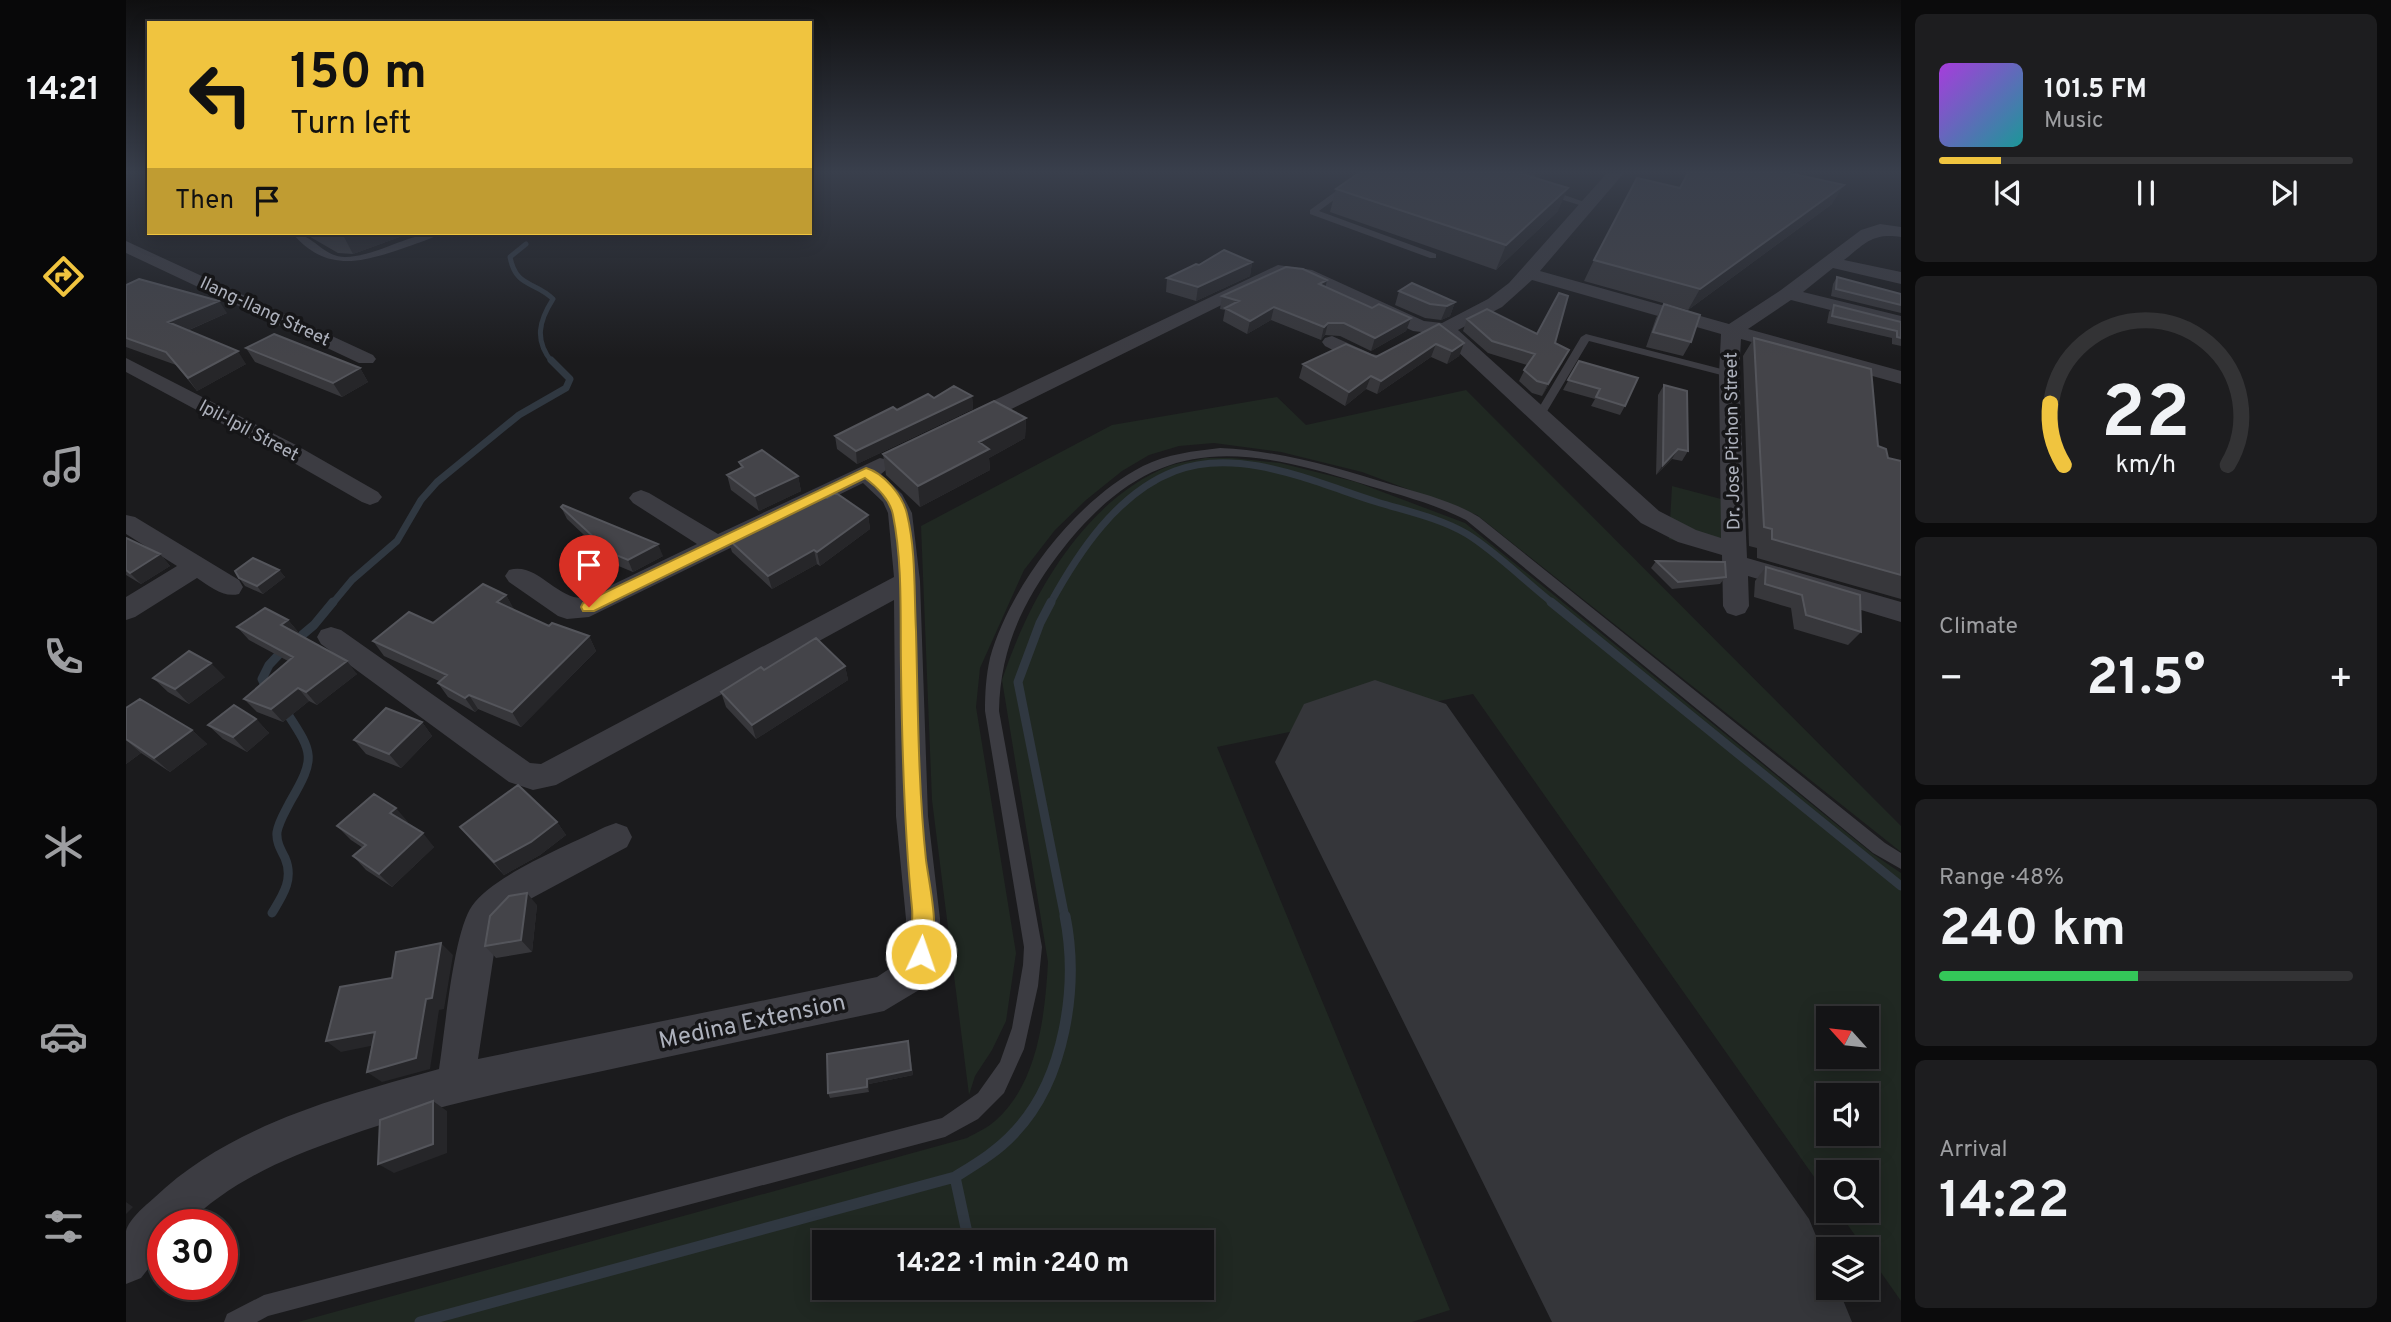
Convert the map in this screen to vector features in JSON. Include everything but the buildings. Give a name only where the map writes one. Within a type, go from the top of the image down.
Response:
[{"type":"street","points":[[1332,342],[1371,362],[1400,345],[1495,303],[1531,274],[1564,235]]},
{"type":"street","name":"Dr. Jose Pichon Street","points":[[1736,606],[1729,374],[1731,331],[1788,294],[1866,235]]},
{"type":"street","name":"Ilang-Ilang Street","points":[[126,246],[366,359]]},
{"type":"street","points":[[1830,262],[1901,278]]},
{"type":"street","points":[[950,430],[1278,270],[1305,274],[1437,329],[1539,416],[1650,517],[1687,537],[1734,556],[1901,612]]},
{"type":"street","points":[[1531,274],[1901,378]]},
{"type":"street","points":[[1788,294],[1901,322]]},
{"type":"street","name":"Ipil-Ipil Street","points":[[126,364],[370,497]]},
{"type":"street","points":[[519,576],[557,605],[578,610],[902,454]]},
{"type":"street","name":"Medina Extension","points":[[126,1263],[156,1224],[191,1191],[230,1164],[275,1142],[379,1105],[456,1083],[884,993],[911,975],[921,954],[923,919],[912,816],[907,581],[900,513],[894,499],[866,472]]},
{"type":"street","points":[[640,498],[717,545]]},
{"type":"street","points":[[126,523],[230,587]]},
{"type":"street","points":[[126,610],[196,567]]},
{"type":"street","points":[[331,637],[520,773],[533,777],[545,776],[907,581]]},
{"type":"street","points":[[456,1083],[478,933],[484,917],[507,894],[616,837]]},
{"type":"lane","points":[[299,235],[324,254],[345,259],[397,247],[431,235]]},
{"type":"lane","points":[[1375,235],[1433,256]]},
{"type":"lane","points":[[1539,416],[1586,337],[1729,374]]},
{"type":"lane","points":[[235,1322],[264,1306],[945,1127],[967,1115],[987,1098],[1004,1073],[1014,1047],[1032,980],[1033,947],[992,711],[991,688],[995,663],[1017,612],[1063,539],[1084,516],[1128,478],[1157,462],[1183,454],[1213,450],[1280,457],[1360,478],[1471,517],[1879,848],[1901,862]]},
{"type":"shaded area","points":[[1466,390],[1901,826],[1901,852],[1477,515],[1362,472],[1281,452],[1214,443],[1179,446],[1149,455],[1122,471],[1055,530],[1024,570],[980,668],[976,707],[1016,953],[1006,1021],[975,1076],[969,1095],[932,800],[921,526],[1112,425],[1277,397],[1306,425]]},
{"type":"shaded area","points":[[1205,458],[1233,458],[1280,463],[1356,482],[1465,523],[1873,854],[1901,873],[1901,1301],[1879,1270],[1879,1237],[1856,1237],[1846,1223],[1879,1223],[1879,1160],[1816,1160],[1816,1180],[1473,694],[1217,747],[1450,1310],[1412,1322],[298,1322],[967,1138],[995,1121],[1010,1106],[1021,1088],[1037,1048],[1048,962],[1002,680],[1013,649],[1044,585],[1086,527],[1111,502],[1139,482],[1178,463]]},
{"type":"shaded area","points":[[1672,486],[1721,499],[1721,553],[1669,539]]},
{"type":"waterway","points":[[526,244],[510,257],[521,279],[553,299],[544,315],[540,330],[543,346],[552,362]]},
{"type":"waterway","points":[[332,604],[352,580],[397,541],[421,500],[437,482],[519,415],[566,388],[570,379],[551,360]]},
{"type":"waterway","points":[[1050,604],[1087,545],[1117,509],[1135,494],[1175,471],[1200,464],[1225,463],[1251,465],[1303,477],[1446,524],[1478,541],[1554,604]]},
{"type":"waterway","points":[[295,641],[314,625],[333,602]]},
{"type":"waterway","points":[[1051,602],[1040,623],[1018,682],[1065,918]]},
{"type":"waterway","points":[[1551,602],[1901,886]]},
{"type":"waterway","points":[[267,690],[262,679],[269,665],[284,649]]},
{"type":"waterway","points":[[272,913],[288,880],[285,858],[278,843],[278,828],[308,764],[306,746],[285,710]]},
{"type":"waterway","points":[[955,1177],[1008,1139],[1032,1110],[1046,1086],[1064,1030],[1069,1001],[1069,943],[1065,916]]},
{"type":"waterway","points":[[420,1322],[955,1177]]},
{"type":"waterway","points":[[955,1177],[966,1230]]},
{"type":"runway","points":[[1375,762],[1706,1322]]},
{"type":"route","points":[[589,607],[866,472],[880,483],[894,499],[900,513],[907,581],[912,816],[923,919],[921,954]]}]
